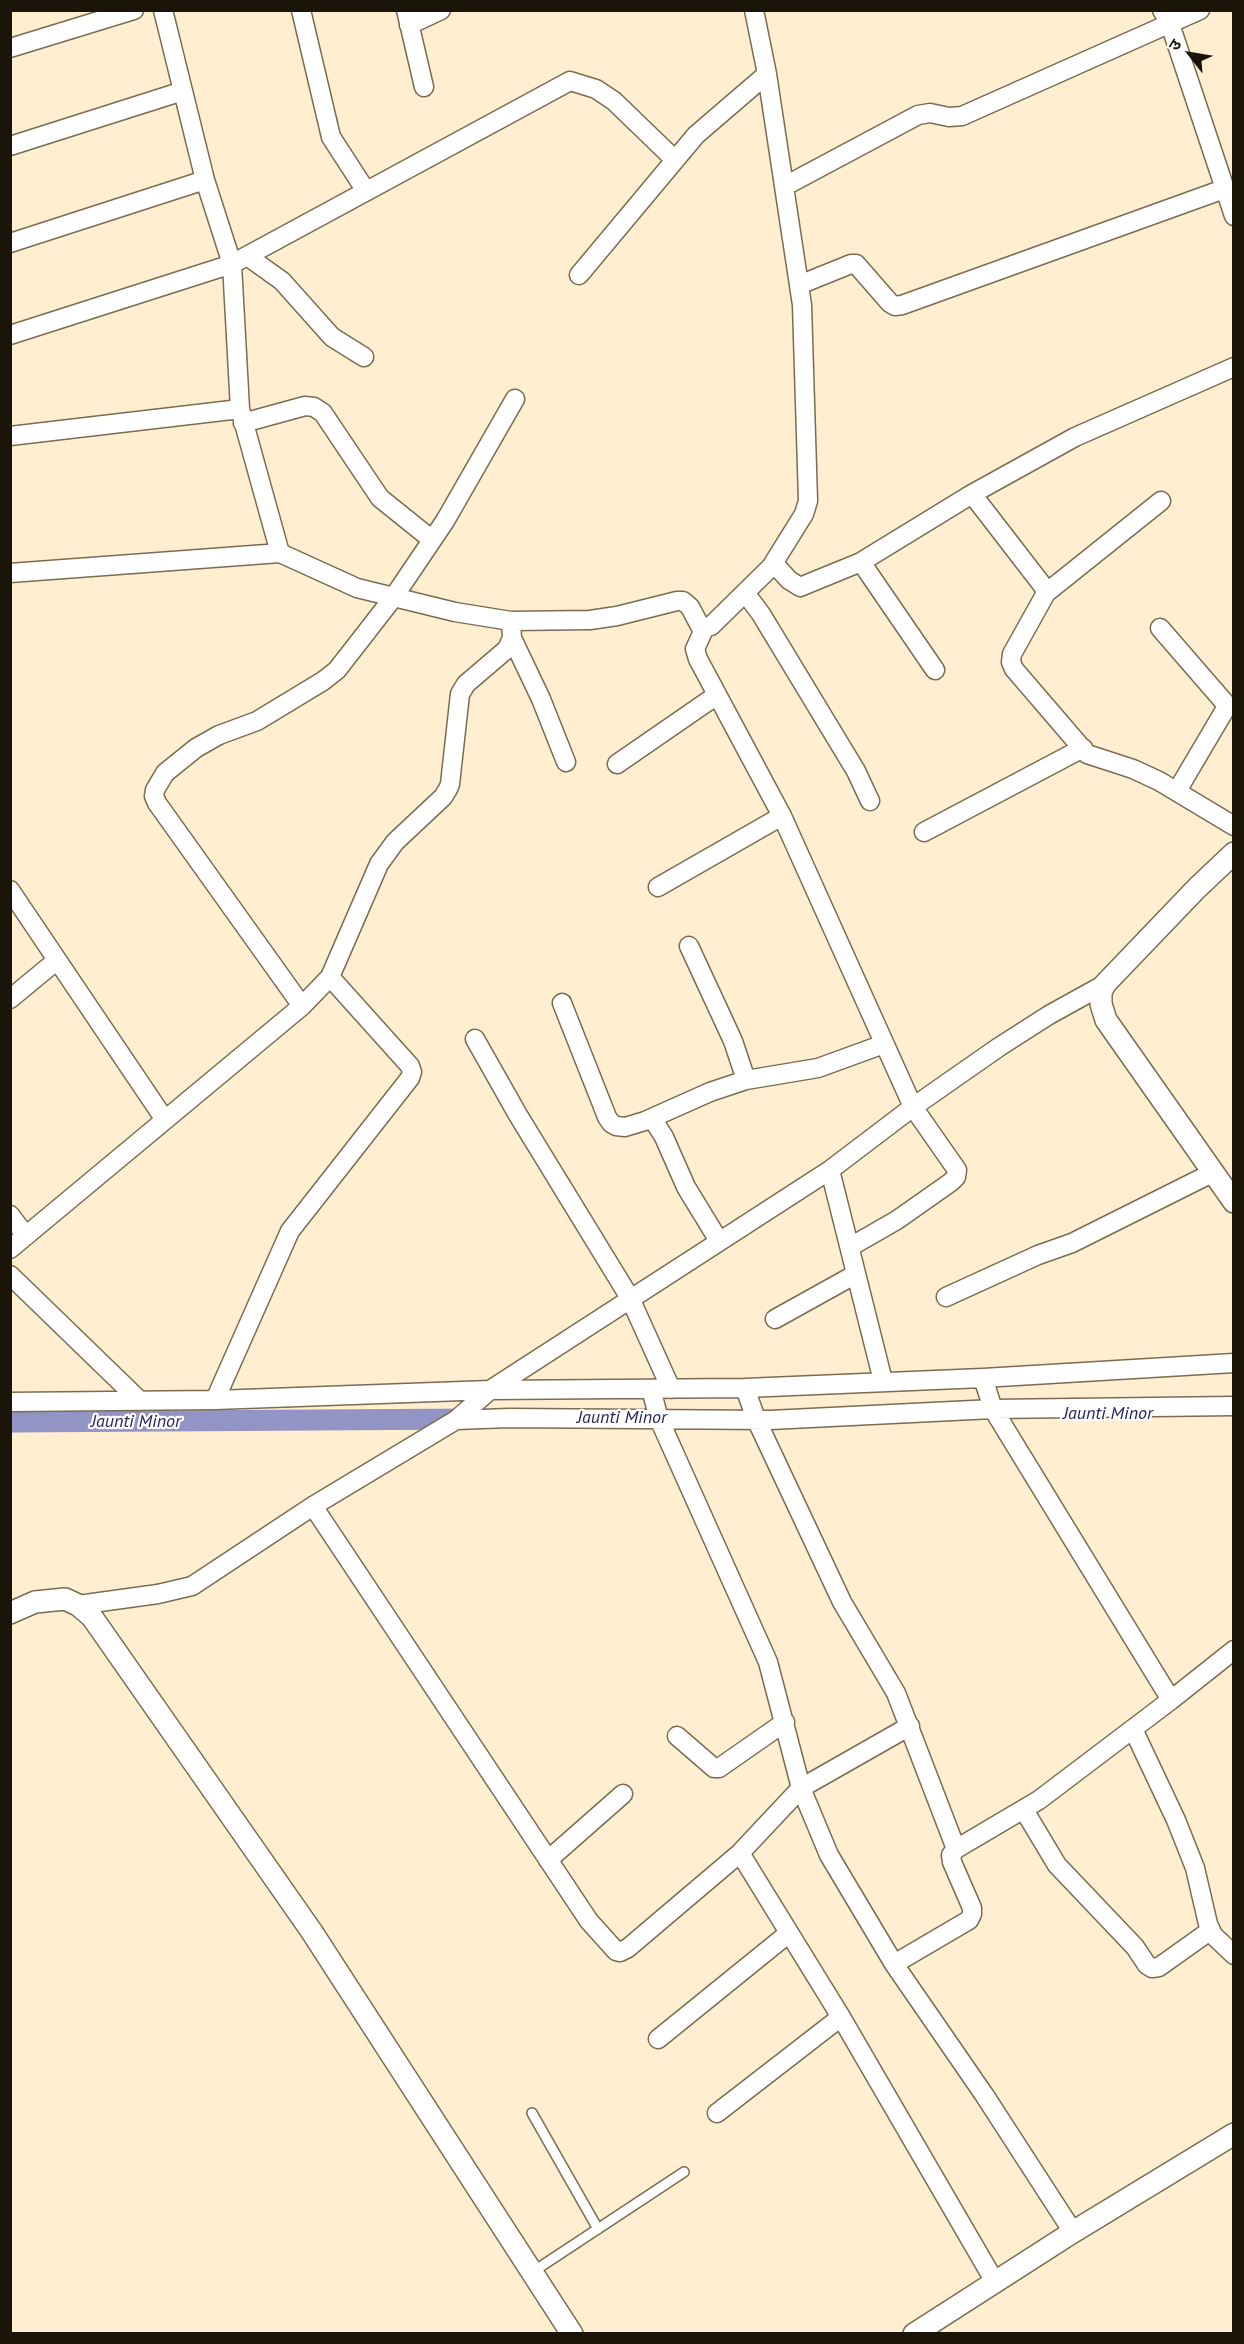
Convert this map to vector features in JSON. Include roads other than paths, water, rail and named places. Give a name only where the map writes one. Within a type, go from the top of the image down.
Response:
[{"type":"street","points":[[10,48],[134,10]]},
{"type":"street","points":[[163,10],[205,180],[239,260],[241,416],[280,553]]},
{"type":"street","points":[[301,10],[331,137],[366,191]]},
{"type":"street","points":[[424,87],[408,18],[441,10]]},
{"type":"street","points":[[10,573],[280,553],[357,588],[455,612],[511,630],[617,616],[677,601],[683,601],[690,607],[699,626],[711,626],[771,567],[804,514],[808,501],[802,305],[767,74],[754,10]]},
{"type":"street","points":[[785,186],[918,115],[930,113],[949,117],[962,116],[1166,17],[1200,10]]},
{"type":"street","points":[[1166,17],[1233,216]]},
{"type":"street","points":[[579,275],[696,135],[767,74]]},
{"type":"street","points":[[10,335],[239,260],[570,81],[596,89],[614,101],[674,159]]},
{"type":"street","points":[[10,146],[183,91]]},
{"type":"street","points":[[10,243],[205,180]]},
{"type":"street","points":[[799,285],[856,264],[890,303],[895,306],[902,305],[1224,189]]},
{"type":"street","points":[[239,260],[282,281],[332,337],[364,357]]},
{"type":"street","points":[[771,567],[779,569],[789,580],[800,587],[861,562],[972,494],[1075,437],[1233,367]]},
{"type":"street","points":[[302,1006],[157,803],[154,796],[155,790],[165,773],[196,748],[219,735],[257,721],[330,675],[362,640],[393,597],[463,491],[515,399]]},
{"type":"street","points":[[10,436],[241,416],[305,405],[314,407],[323,413],[380,498],[431,539]]},
{"type":"street","points":[[972,494],[1046,593]]},
{"type":"street","points":[[1161,501],[1046,593],[1012,654],[1011,662],[1014,669],[1087,754],[1133,769],[1177,791],[1233,826]]},
{"type":"street","points":[[861,562],[935,670]]},
{"type":"street","points":[[746,594],[761,614],[856,771],[870,801]]},
{"type":"street","points":[[705,627],[695,649],[698,659],[782,816],[913,1107],[957,1170],[956,1177],[897,1220],[849,1247]]},
{"type":"street","points":[[1160,628],[1225,703],[1226,708],[1177,791]]},
{"type":"street","points":[[511,630],[566,762]]},
{"type":"street","points":[[10,1249],[302,1006],[330,977],[379,864],[395,842],[443,797],[448,789],[460,694],[466,684],[507,649],[511,630]]},
{"type":"street","points":[[616,764],[717,695]]},
{"type":"street","points":[[924,832],[1083,748]]},
{"type":"street","points":[[658,887],[782,816]]},
{"type":"street","points":[[78,1605],[158,1594],[192,1586],[313,1506],[459,1417],[484,1395],[830,1170],[913,1107],[1009,1041],[1105,984],[1233,853]]},
{"type":"street","points":[[10,891],[165,1120]]},
{"type":"street","points":[[689,945],[733,1041],[746,1080]]},
{"type":"street","points":[[10,999],[56,961]]},
{"type":"street","points":[[215,1400],[290,1231],[410,1078],[412,1072],[410,1066],[330,977]]},
{"type":"street","points":[[1105,984],[1101,992],[1101,1004],[1106,1020],[1233,1202]]},
{"type":"street","points":[[562,1003],[611,1123],[625,1127],[652,1118],[710,1092],[746,1080],[818,1068],[884,1044]]},
{"type":"street","points":[[475,1039],[518,1115],[630,1298],[671,1389]]},
{"type":"street","points":[[652,1118],[664,1137],[686,1187],[719,1241]]},
{"type":"street","points":[[830,1170],[883,1381]]},
{"type":"street","points":[[946,1297],[1038,1255],[1072,1243],[1212,1173]]},
{"type":"street","points":[[10,1215],[26,1236]]},
{"type":"street","points":[[775,1319],[856,1274]]},
{"type":"street","points":[[10,1275],[140,1401]]},
{"type":"street","points":[[671,1389],[750,1403],[770,1420],[1233,1363]]},
{"type":"street","points":[[459,1417],[655,1404],[750,1403],[883,1381],[988,1393],[1233,1406]]},
{"type":"street","points":[[10,1402],[484,1395],[655,1404],[671,1389]]},
{"type":"street","points":[[988,1393],[1171,1700]]},
{"type":"street","points":[[750,1403],[842,1602],[896,1693],[956,1849]]},
{"type":"street","points":[[655,1404],[768,1662],[801,1788],[829,1855],[894,1964],[985,2096],[1072,2232]]},
{"type":"street","points":[[313,1506],[588,1921],[616,1951],[620,1952],[628,1948],[740,1853],[801,1788],[910,1726]]},
{"type":"street","points":[[10,1613],[35,1602],[65,1599],[78,1605],[92,1617],[312,1932],[534,2271],[572,2334]]},
{"type":"street","points":[[894,1964],[969,1920],[972,1908],[952,1862],[951,1856],[956,1849],[1024,1810],[1171,1700],[1233,1650]]},
{"type":"street","points":[[677,1736],[714,1768],[719,1768],[785,1722]]},
{"type":"street","points":[[1133,1729],[1176,1820],[1195,1868],[1211,1930],[1233,1955]]},
{"type":"street","points":[[548,1860],[623,1794]]},
{"type":"street","points":[[1024,1810],[1057,1866],[1135,1947],[1147,1965],[1152,1968],[1159,1967],[1211,1930]]},
{"type":"street","points":[[740,1853],[841,2018],[995,2282]]},
{"type":"street","points":[[658,2038],[789,1933]]},
{"type":"street","points":[[717,2113],[841,2018]]},
{"type":"street","points":[[914,2334],[1072,2232],[1233,2134]]},
{"type":"lane","points":[[532,2113],[598,2229]]},
{"type":"lane","points":[[534,2271],[684,2172]]},
{"type":"waterway","name":"Jaunti Minor","points":[[10,1422],[469,1419]]}]
